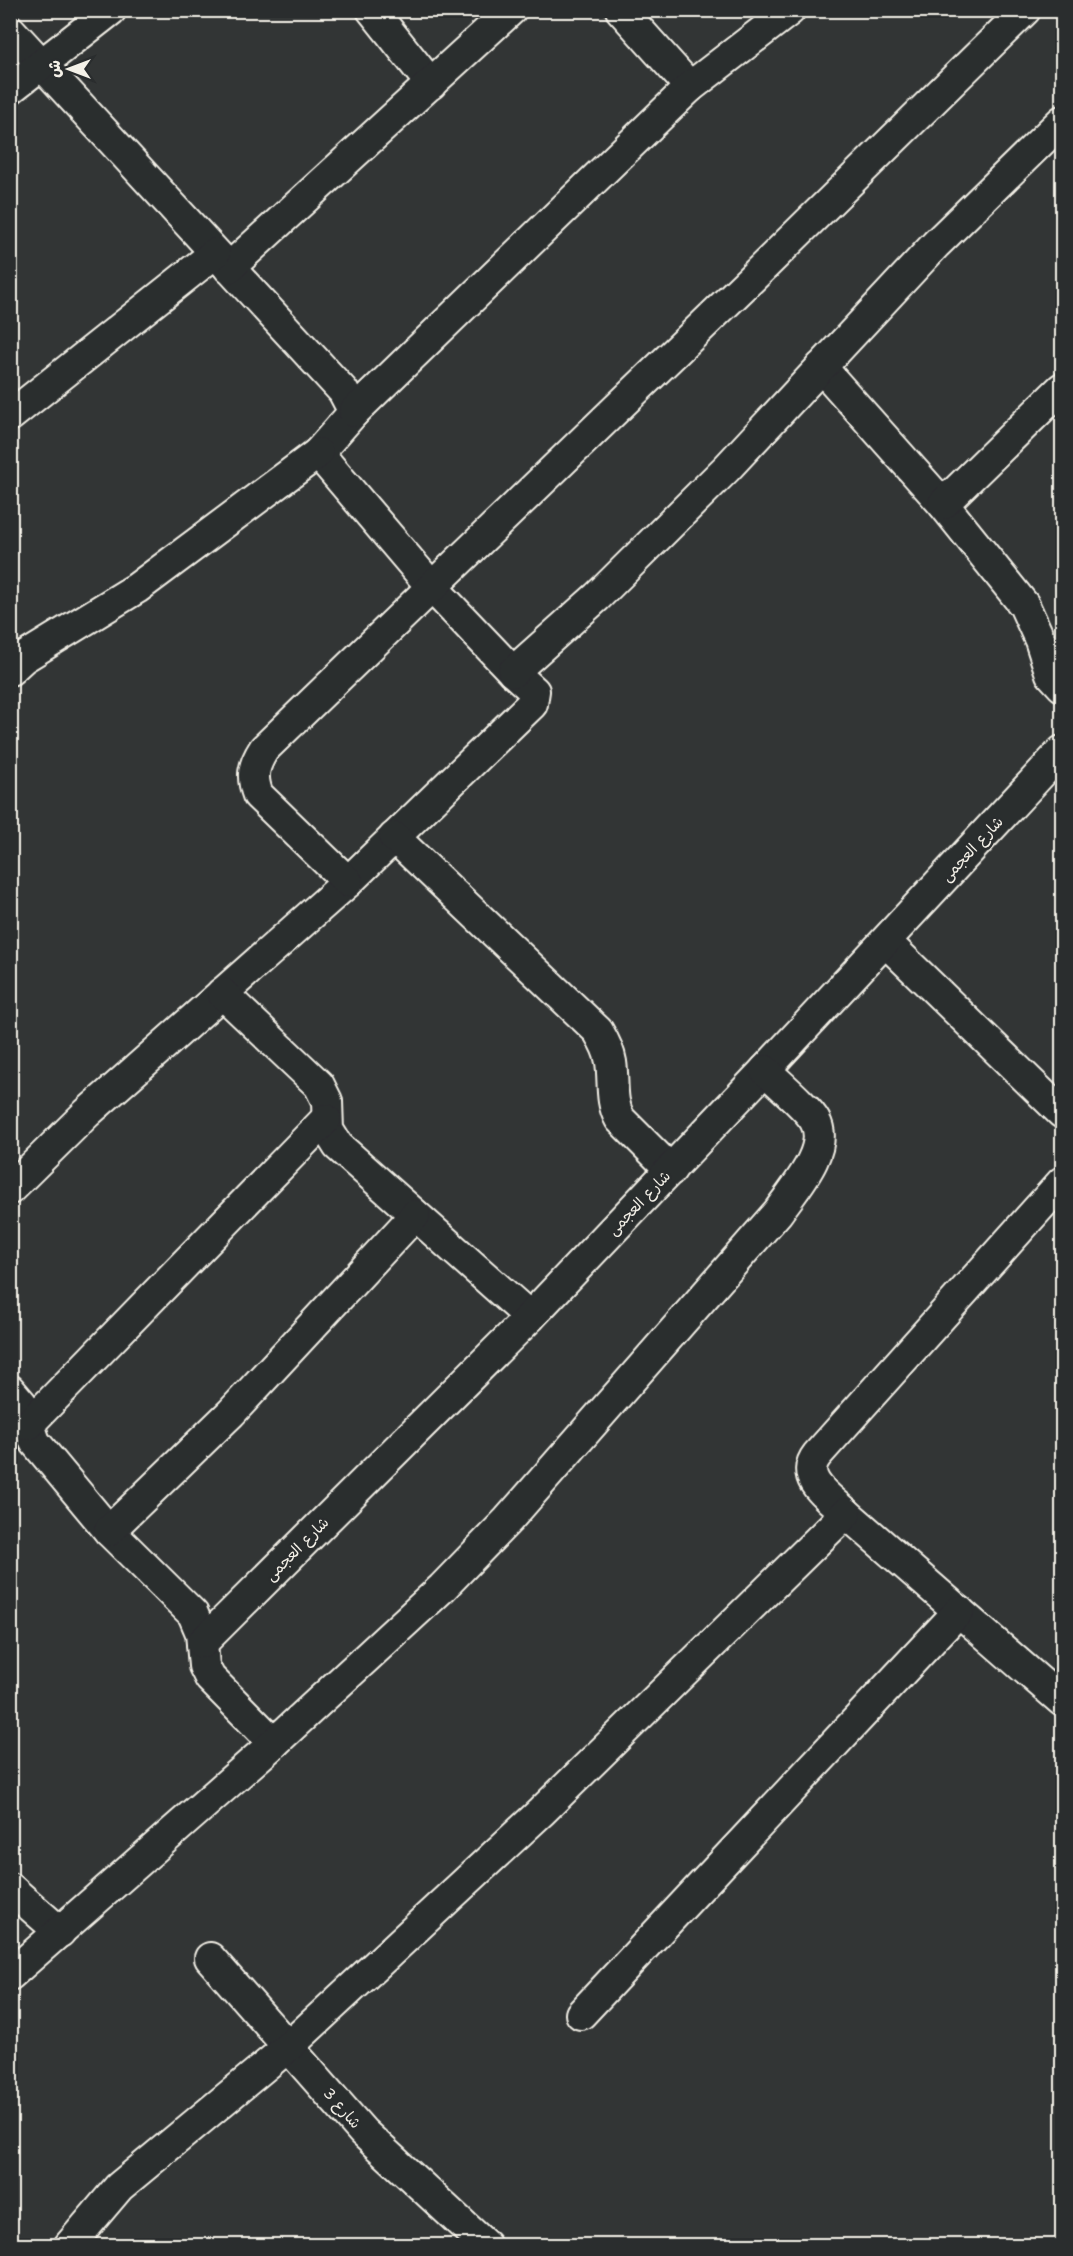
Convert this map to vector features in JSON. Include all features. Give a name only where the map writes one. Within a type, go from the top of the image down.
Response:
[{"type":"street","points":[[10,90],[111,10]]},
{"type":"street","points":[[372,10],[431,84]]},
{"type":"street","points":[[10,416],[222,260],[431,84],[511,10]]},
{"type":"street","points":[[621,10],[690,87]]},
{"type":"street","points":[[10,670],[23,658],[137,588],[318,453],[354,412],[690,87],[790,10]]},
{"type":"street","points":[[348,882],[258,795],[253,783],[253,769],[264,749],[763,268],[1025,10]]},
{"type":"street","points":[[10,30],[343,391],[354,412]]},
{"type":"street","points":[[513,672],[605,589],[727,468],[936,244],[1062,121]]},
{"type":"street","points":[[821,367],[942,504],[1024,605],[1040,640],[1051,674],[1062,686]]},
{"type":"street","points":[[942,504],[1062,388]]},
{"type":"street","points":[[10,1189],[87,1113],[348,882],[532,704],[534,691],[431,586],[318,453]]},
{"type":"street","name":"شارع العجمى","points":[[202,1643],[530,1317],[886,942],[1062,752]]},
{"type":"street","points":[[394,837],[598,1031],[611,1060],[615,1109],[620,1119],[671,1170]]},
{"type":"street","points":[[886,942],[1062,1113]]},
{"type":"street","points":[[222,993],[319,1085],[327,1101],[328,1130],[338,1146],[530,1317]]},
{"type":"street","points":[[10,1975],[274,1743],[442,1588],[508,1520],[778,1212],[814,1158],[819,1135],[815,1120],[765,1070]]},
{"type":"street","points":[[28,1425],[326,1119]]},
{"type":"street","points":[[1062,1182],[812,1462],[811,1470],[815,1484],[846,1513],[1062,1701]]},
{"type":"street","points":[[109,1531],[231,1413],[415,1215]]},
{"type":"street","points":[[10,1390],[22,1404],[35,1442],[109,1531],[194,1614],[201,1633],[204,1666],[210,1678],[274,1743]]},
{"type":"street","points":[[69,2246],[119,2187],[288,2046],[541,1812],[846,1513]]},
{"type":"street","points":[[581,2014],[959,1611]]},
{"type":"street","points":[[10,1888],[60,1932]]},
{"type":"street","name":"شارع 3","points":[[210,1958],[363,2133],[486,2246]]}]
